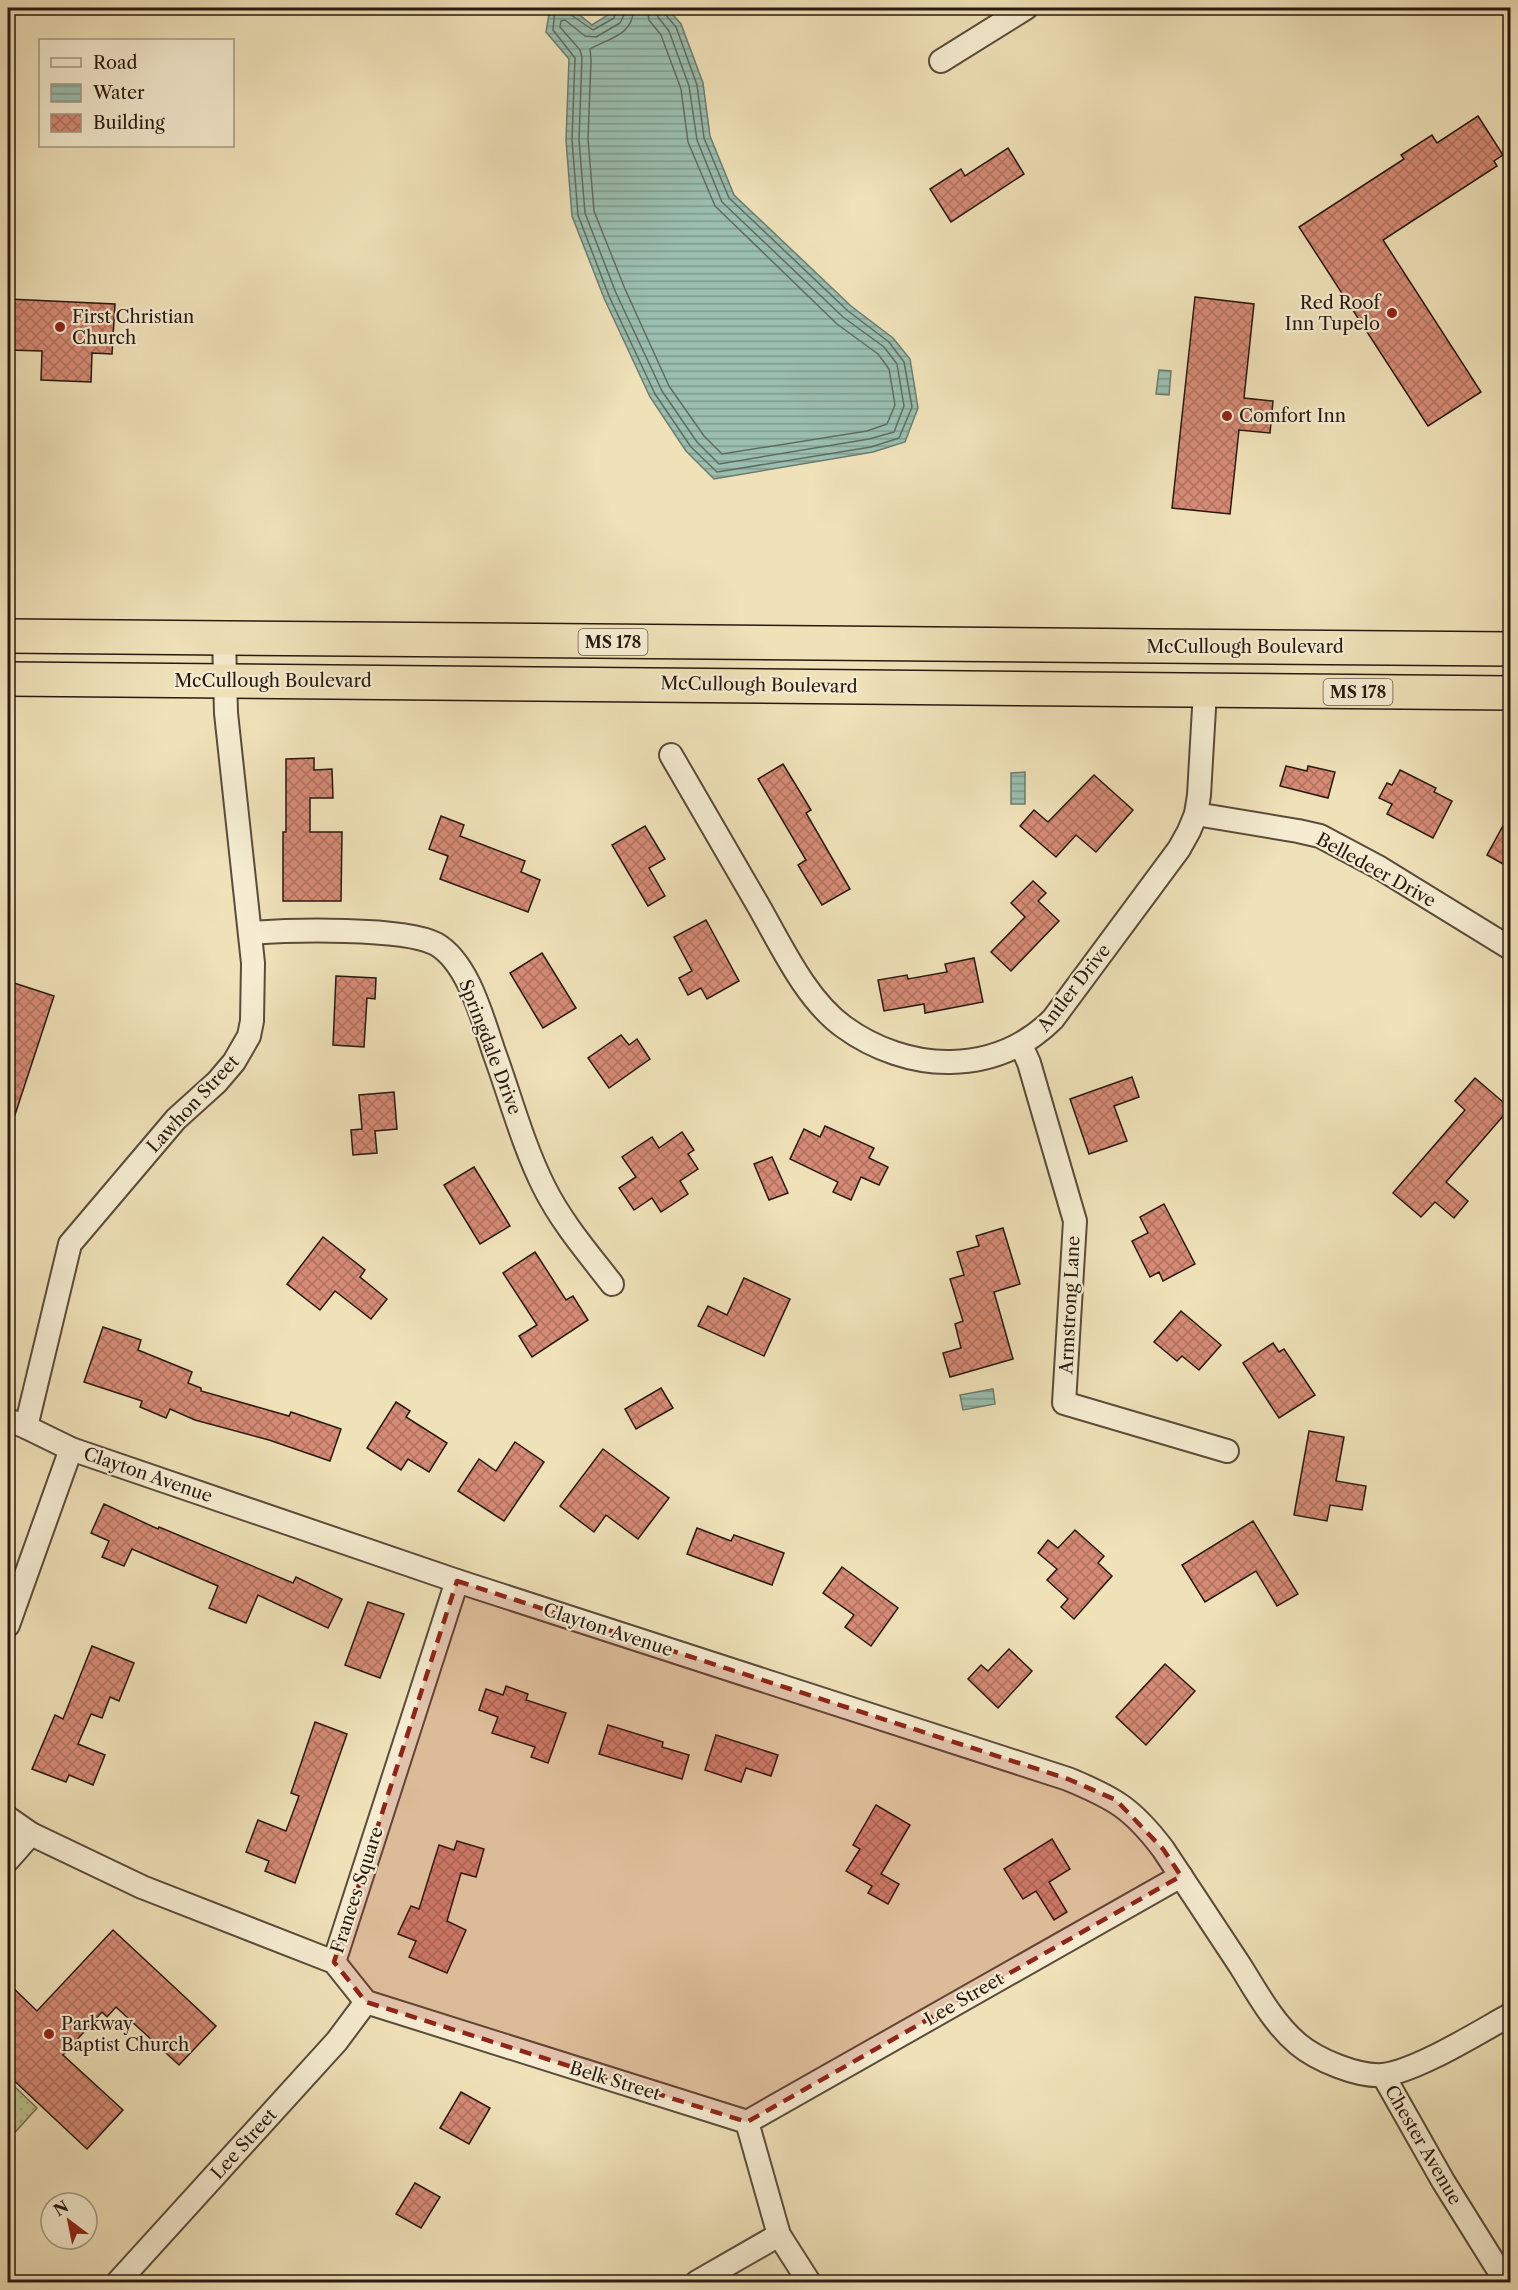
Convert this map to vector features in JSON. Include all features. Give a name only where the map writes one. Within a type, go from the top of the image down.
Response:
[{"type":"highway","name":"McCullough Boulevard","points":[[8,636],[1510,649]]},
{"type":"highway","points":[[640,684],[645,642]]},
{"type":"highway","points":[[996,689],[1065,671],[1177,672],[1192,666],[1218,647]]},
{"type":"highway","points":[[1205,691],[1213,678],[1233,665],[1323,666],[1398,648]]},
{"type":"highway","name":"McCullough Boulevard","points":[[8,679],[1510,693]]},
{"type":"street","points":[[941,61],[1026,8]]},
{"type":"street","name":"Lawhon Street","points":[[17,1423],[70,1245],[176,1119],[217,1082],[243,1048],[252,1021],[253,963],[226,713],[224,638]]},
{"type":"street","name":"Antler Drive","points":[[671,755],[792,965],[825,1010],[843,1027],[865,1041],[919,1059],[962,1062],[1021,1046],[1038,1035],[1053,1019],[1179,849],[1196,814],[1205,691]]},
{"type":"street","name":"Belledeer Drive","points":[[1196,814],[1320,836],[1380,868],[1510,948]]},
{"type":"street","name":"Springdale Drive","points":[[250,933],[324,932],[403,936],[427,940],[448,954],[456,963],[473,995],[543,1186],[568,1227],[612,1284]]},
{"type":"street","name":"Armstrong Lane","points":[[1021,1046],[1029,1063],[1075,1221],[1064,1403],[1227,1451]]},
{"type":"street","name":"Clayton Avenue","points":[[17,1423],[71,1449],[457,1581],[1093,1789],[1116,1800],[1133,1814],[1158,1842],[1181,1876]]},
{"type":"street","points":[[8,1625],[71,1449]]},
{"type":"street","name":"Frances Square","points":[[8,1818],[30,1834],[142,1887],[334,1962],[457,1581]]},
{"type":"street","points":[[8,1860],[30,1834]]},
{"type":"street","name":"Chester Avenue","points":[[1181,1876],[1256,1991],[1299,2045],[1345,2068],[1365,2074],[1383,2075],[1443,2181],[1506,2283]]},
{"type":"street","name":"Lee Street","points":[[747,2122],[1181,1876]]},
{"type":"street","points":[[334,1962],[366,2002]]},
{"type":"street","name":"Lee Street","points":[[118,2283],[337,2041],[366,2002]]},
{"type":"street","name":"Belk Street","points":[[366,2002],[747,2122]]},
{"type":"street","points":[[1383,2075],[1418,2063],[1510,2015]]},
{"type":"street","points":[[747,2122],[779,2235],[808,2283]]},
{"type":"street","points":[[697,2283],[779,2235]]},
{"type":"highlighted area","points":[[457,1581],[1068,1779],[1116,1800],[1163,1849],[1181,1876],[747,2122],[366,2002],[334,1962]]},
{"type":"green space","points":[[15,2087],[37,2108],[8,2140],[8,2096]]},
{"type":"water","points":[[550,8],[571,8],[592,25],[611,13],[610,8],[667,8],[681,24],[703,83],[710,136],[734,195],[851,306],[893,338],[910,359],[918,408],[905,442],[873,452],[714,479],[686,451],[650,397],[604,298],[572,216],[566,140],[569,59],[546,32]]},
{"type":"water","points":[[1159,370],[1171,371],[1169,395],[1156,394]]},
{"type":"water","points":[[1025,772],[1025,804],[1011,804],[1011,773]]},
{"type":"water","points":[[993,1389],[995,1404],[963,1410],[960,1395]]},
{"type":"building","name":"Red Roof Inn Tupelo","points":[[1478,116],[1503,155],[1494,161],[1497,166],[1383,240],[1481,392],[1428,426],[1299,227],[1404,159],[1401,155],[1432,135],[1437,143]]},
{"type":"building","points":[[1008,148],[1024,174],[951,222],[930,189],[961,169],[965,176]]},
{"type":"building","name":"Comfort Inn","points":[[1195,297],[1254,304],[1244,398],[1273,401],[1270,433],[1239,430],[1230,514],[1172,508]]},
{"type":"building","name":"First Christian Church","points":[[8,299],[115,304],[112,354],[92,353],[91,382],[41,380],[42,351],[8,350]]},
{"type":"building","points":[[314,758],[314,770],[332,769],[333,798],[310,798],[310,832],[342,832],[341,901],[283,901],[286,759]]},
{"type":"building","points":[[783,764],[811,810],[806,813],[850,889],[822,905],[798,865],[806,860],[758,779]]},
{"type":"building","points":[[1286,766],[1307,771],[1308,766],[1335,772],[1328,798],[1280,786]]},
{"type":"building","points":[[1400,770],[1436,788],[1434,792],[1452,801],[1433,838],[1387,814],[1392,804],[1379,798],[1387,783],[1392,785]]},
{"type":"building","points":[[1094,775],[1133,810],[1096,852],[1076,835],[1056,857],[1020,826],[1034,810],[1048,822]]},
{"type":"building","points":[[1510,813],[1510,868],[1487,855]]},
{"type":"building","points":[[441,816],[464,825],[460,836],[525,861],[521,872],[540,880],[528,912],[440,879],[448,856],[429,849]]},
{"type":"building","points":[[645,826],[665,859],[649,868],[665,896],[648,906],[612,845]]},
{"type":"building","points":[[1033,881],[1046,893],[1038,901],[1059,921],[1011,971],[991,952],[1025,917],[1011,903]]},
{"type":"building","points":[[706,920],[739,981],[707,999],[701,988],[688,995],[679,978],[692,971],[674,937]]},
{"type":"building","points":[[542,953],[576,1008],[543,1028],[510,973]]},
{"type":"building","points":[[974,958],[983,1002],[925,1013],[924,1004],[884,1011],[878,980],[907,975],[908,979],[947,972],[945,964]]},
{"type":"building","points":[[336,976],[376,978],[375,999],[367,998],[364,1047],[333,1045]]},
{"type":"building","points":[[8,981],[54,996],[10,1130],[8,1130]]},
{"type":"building","points":[[621,1035],[629,1045],[637,1039],[650,1059],[609,1088],[588,1058]]},
{"type":"building","points":[[1132,1077],[1139,1097],[1114,1106],[1127,1141],[1089,1154],[1070,1099]]},
{"type":"building","points":[[1475,1078],[1510,1108],[1446,1182],[1468,1201],[1454,1218],[1435,1202],[1421,1217],[1393,1193],[1465,1110],[1455,1101]]},
{"type":"building","points":[[394,1092],[397,1129],[375,1131],[377,1153],[353,1155],[351,1130],[362,1129],[359,1095]]},
{"type":"building","points":[[825,1126],[874,1148],[869,1158],[888,1167],[879,1185],[861,1177],[851,1200],[833,1192],[838,1182],[790,1159],[804,1129],[820,1137]]},
{"type":"building","points":[[682,1132],[694,1150],[688,1154],[698,1169],[680,1181],[688,1194],[661,1212],[652,1198],[634,1210],[619,1188],[636,1177],[622,1157],[652,1137],[659,1148]]},
{"type":"building","points":[[772,1157],[788,1193],[769,1200],[754,1164]]},
{"type":"building","points":[[474,1167],[510,1226],[480,1244],[444,1185]]},
{"type":"building","points":[[1164,1204],[1195,1264],[1163,1281],[1159,1272],[1150,1277],[1132,1241],[1148,1233],[1140,1217]]},
{"type":"building","points":[[1003,1228],[1020,1284],[994,1292],[1013,1359],[950,1377],[943,1353],[961,1348],[955,1324],[963,1321],[950,1279],[964,1275],[957,1252],[979,1246],[976,1236]]},
{"type":"building","points":[[323,1237],[365,1270],[360,1277],[387,1299],[371,1319],[335,1291],[320,1310],[287,1284]]},
{"type":"building","points":[[535,1252],[566,1300],[573,1296],[588,1320],[532,1357],[519,1336],[537,1325],[503,1273]]},
{"type":"building","points":[[744,1278],[790,1299],[764,1356],[698,1326],[708,1306],[727,1315]]},
{"type":"building","points":[[1181,1311],[1221,1345],[1199,1370],[1182,1356],[1177,1361],[1154,1342]]},
{"type":"building","points":[[103,1327],[141,1340],[138,1350],[192,1372],[188,1383],[201,1388],[201,1391],[289,1416],[291,1412],[341,1429],[330,1461],[269,1440],[195,1420],[170,1409],[166,1418],[140,1407],[142,1401],[84,1382]]},
{"type":"building","points":[[1273,1343],[1279,1352],[1284,1349],[1315,1395],[1279,1418],[1243,1363]]},
{"type":"building","points":[[661,1388],[673,1408],[636,1429],[625,1409]]},
{"type":"building","points":[[396,1402],[410,1411],[406,1417],[447,1443],[429,1472],[408,1459],[401,1470],[367,1448]]},
{"type":"building","points":[[1309,1431],[1344,1437],[1336,1481],[1366,1486],[1362,1510],[1330,1505],[1327,1521],[1294,1515]]},
{"type":"building","points":[[515,1442],[544,1462],[504,1521],[458,1491],[479,1459],[496,1471]]},
{"type":"building","points":[[603,1449],[669,1498],[638,1539],[606,1515],[594,1532],[560,1506]]},
{"type":"building","points":[[104,1504],[158,1529],[159,1527],[293,1583],[296,1577],[342,1599],[328,1628],[258,1595],[246,1623],[209,1608],[218,1586],[132,1549],[124,1566],[102,1557],[109,1541],[91,1533]]},
{"type":"building","points":[[1253,1521],[1298,1594],[1277,1606],[1256,1571],[1205,1602],[1182,1565]]},
{"type":"building","points":[[697,1528],[731,1541],[734,1535],[784,1553],[772,1585],[687,1554]]},
{"type":"building","points":[[1075,1530],[1104,1556],[1098,1563],[1112,1576],[1074,1619],[1061,1607],[1068,1599],[1047,1580],[1057,1569],[1038,1553],[1048,1540],[1058,1548]]},
{"type":"building","points":[[842,1567],[898,1608],[871,1646],[845,1627],[854,1615],[823,1593]]},
{"type":"building","points":[[368,1602],[404,1614],[380,1678],[345,1665]]},
{"type":"building","points":[[92,1646],[134,1663],[119,1701],[110,1697],[102,1718],[91,1714],[78,1744],[105,1755],[93,1785],[69,1775],[66,1782],[32,1769],[55,1715],[63,1719]]},
{"type":"building","points":[[1009,1649],[1032,1671],[998,1708],[968,1679],[981,1665],[988,1671]]},
{"type":"building","points":[[1165,1664],[1195,1691],[1146,1745],[1116,1717]]},
{"type":"building","points":[[506,1686],[528,1694],[526,1700],[566,1713],[548,1763],[531,1757],[535,1747],[492,1733],[498,1717],[479,1710],[486,1689],[503,1695]]},
{"type":"building","points":[[315,1722],[347,1734],[295,1883],[265,1871],[269,1861],[246,1852],[258,1820],[286,1831],[299,1796],[291,1793]]},
{"type":"building","points":[[608,1725],[663,1742],[662,1747],[689,1755],[682,1779],[599,1754]]},
{"type":"building","points":[[716,1735],[778,1755],[771,1776],[746,1768],[741,1782],[705,1770]]},
{"type":"building","points":[[876,1805],[910,1825],[881,1874],[899,1884],[888,1904],[868,1893],[872,1886],[846,1871],[860,1849],[853,1845]]},
{"type":"building","points":[[1052,1839],[1070,1869],[1049,1882],[1067,1912],[1054,1920],[1036,1891],[1023,1899],[1004,1869]]},
{"type":"building","points":[[457,1841],[484,1849],[476,1877],[461,1873],[447,1921],[466,1930],[447,1973],[409,1957],[416,1941],[398,1934],[411,1906],[419,1909],[439,1845],[454,1850]]},
{"type":"building","name":"Parkway Baptist Church","points":[[113,1930],[216,2026],[179,2065],[116,2007],[107,2017],[102,2012],[63,2055],[123,2110],[87,2149],[8,2075],[8,1983],[37,2011]]},
{"type":"building","points":[[461,2092],[490,2108],[469,2144],[440,2128]]},
{"type":"building","points":[[415,2183],[440,2197],[421,2228],[396,2214]]},
{"type":"place","name":"Red Roof Inn Tupelo","points":[[1392,313]]},
{"type":"place","name":"First Christian Church","points":[[60,327]]},
{"type":"place","name":"Comfort Inn","points":[[1227,416]]},
{"type":"place","name":"Parkway Baptist Church","points":[[49,2034]]}]
